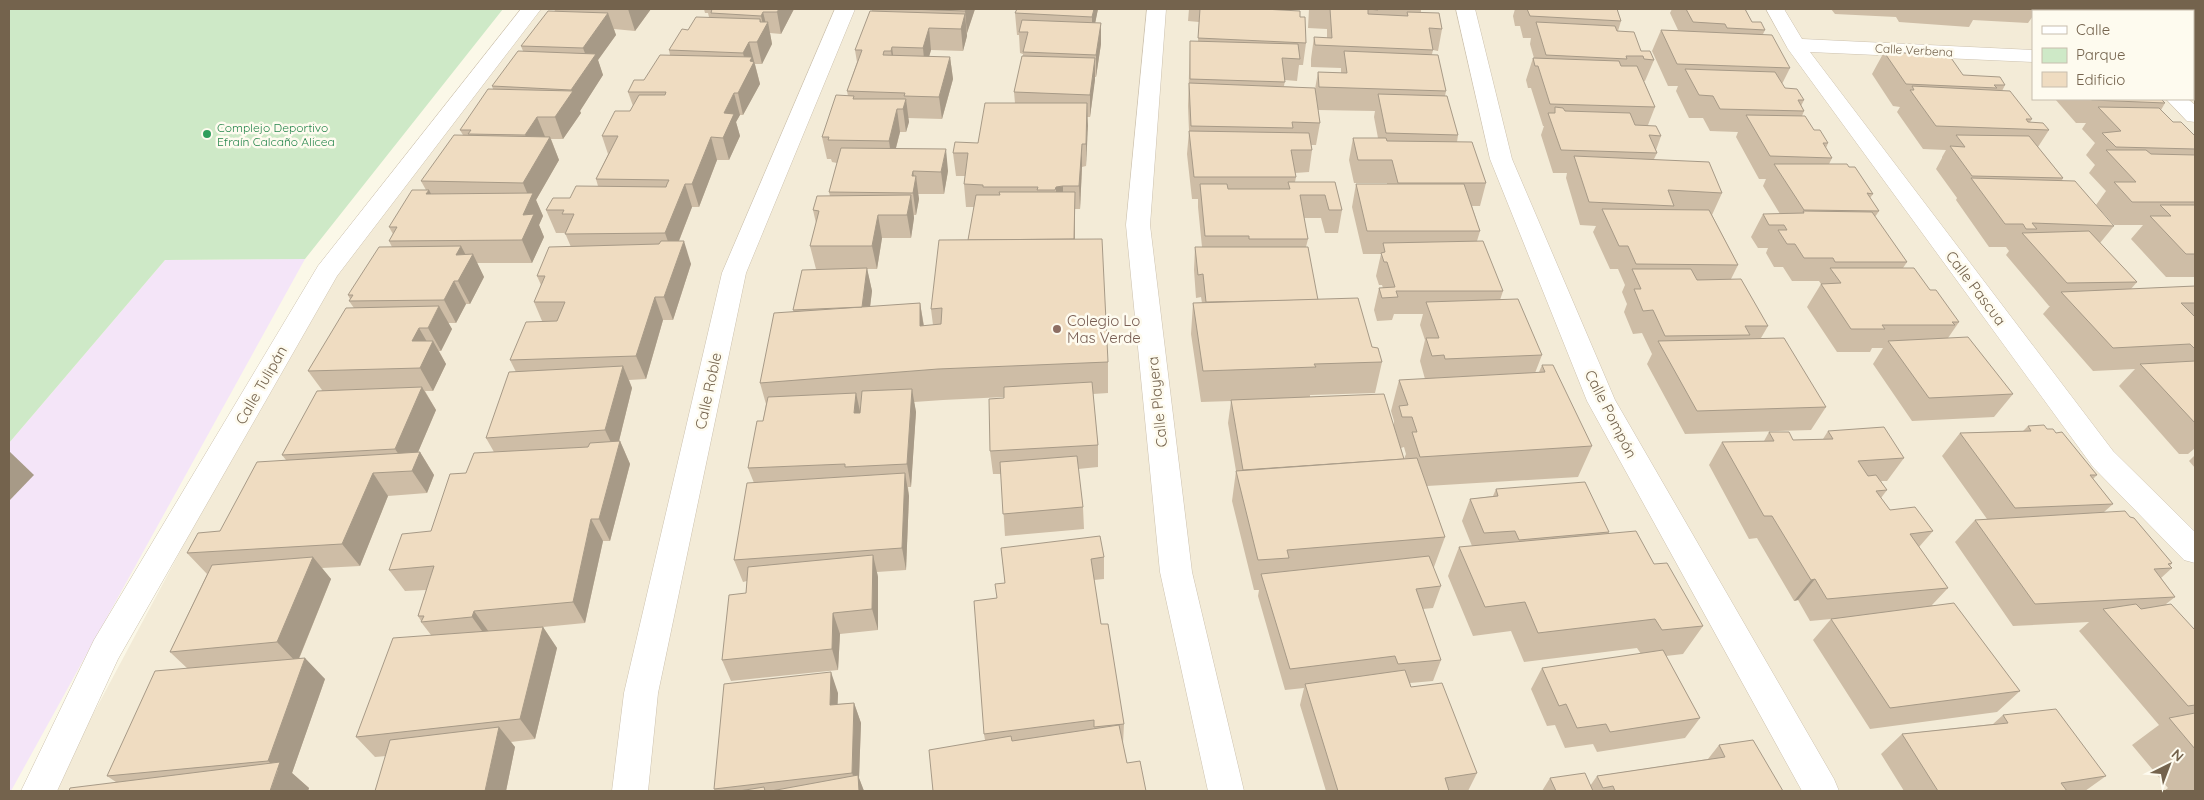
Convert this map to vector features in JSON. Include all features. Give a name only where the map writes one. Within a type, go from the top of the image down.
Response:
[{"type":"street","name":"Calle Tulipán","points":[[39,791],[106,650],[327,272],[532,9]]},
{"type":"street","name":"Calle Roble","points":[[630,791],[641,693],[734,273],[845,9]]},
{"type":"street","name":"Calle Playera","points":[[1156,9],[1138,225],[1176,572],[1226,791]]},
{"type":"street","name":"Calle Pompón","points":[[1465,9],[1501,159],[1602,401],[1821,791]]},
{"type":"street","name":"Calle Pascua","points":[[1775,9],[1795,45],[2103,459],[2195,551]]},
{"type":"street","name":"Calle Verbena","points":[[1795,45],[2032,56]]},
{"type":"street","points":[[2177,100],[2195,116]]},
{"type":"shaded area","points":[[520,9],[2195,9],[2195,791],[52,791],[350,234]]},
{"type":"shaded area","points":[[305,259],[11,791],[9,791],[9,443],[165,260]]},
{"type":"green space","name":"Complejo Deportivo Efraín Calcaño Alicea","points":[[9,9],[503,9],[305,259],[165,260],[9,443]]},
{"type":"building","points":[[712,9],[779,9],[777,12],[763,12],[761,16],[711,13]]},
{"type":"building","points":[[908,9],[966,9],[965,11]]},
{"type":"building","points":[[1017,9],[1094,9],[1092,17],[1015,13]]},
{"type":"building","points":[[1200,9],[1300,11],[1300,17],[1305,17],[1306,43],[1198,38]]},
{"type":"building","points":[[1330,9],[1368,9],[1368,14],[1408,16],[1407,12],[1439,13],[1442,29],[1429,28],[1433,50],[1315,45],[1314,37],[1332,38]]},
{"type":"building","points":[[1527,9],[1617,9],[1621,21],[1530,16]]},
{"type":"building","points":[[1686,9],[1745,9],[1752,22],[1761,22],[1765,30],[1727,28],[1725,24],[1693,22]]},
{"type":"building","points":[[2159,9],[2185,9],[2184,10]]},
{"type":"building","points":[[548,11],[608,13],[583,48],[521,46]]},
{"type":"building","points":[[870,11],[965,14],[961,29],[929,28],[923,48],[892,47],[891,51],[884,51],[883,55],[950,57],[939,97],[904,96],[905,93],[847,91],[862,50],[855,50]]},
{"type":"building","points":[[696,17],[760,19],[760,22],[768,22],[757,42],[749,42],[743,53],[669,50],[682,29],[688,30]]},
{"type":"building","points":[[1022,20],[1101,23],[1096,55],[1023,52],[1028,32],[1019,32]]},
{"type":"building","points":[[1536,22],[1615,26],[1617,31],[1634,32],[1641,51],[1650,51],[1654,60],[1644,59],[1643,56],[1626,56],[1627,59],[1546,55]]},
{"type":"building","points":[[1661,30],[1772,35],[1790,68],[1677,64]]},
{"type":"building","points":[[1190,41],[1298,44],[1300,59],[1282,58],[1285,82],[1190,79]]},
{"type":"building","points":[[518,51],[596,54],[571,90],[492,86]]},
{"type":"building","points":[[1344,51],[1438,55],[1446,91],[1319,87],[1318,72],[1347,73]]},
{"type":"building","points":[[1884,52],[1949,55],[1963,75],[2000,77],[2005,85],[1994,85],[1997,88],[1906,84]]},
{"type":"building","points":[[660,55],[752,57],[750,61],[754,62],[738,93],[734,93],[724,113],[734,114],[723,138],[711,137],[692,184],[685,184],[665,233],[565,234],[574,214],[562,214],[564,210],[546,210],[553,198],[570,198],[576,186],[666,187],[669,180],[596,179],[618,136],[602,136],[615,111],[630,111],[639,95],[665,95],[666,92],[628,92],[634,80],[644,80]]},
{"type":"building","points":[[1022,56],[1095,58],[1090,95],[1014,92]]},
{"type":"building","points":[[1533,58],[1619,61],[1621,66],[1637,66],[1655,107],[1550,104],[1538,66],[1535,66]]},
{"type":"building","points":[[1685,69],[1775,72],[1785,88],[1797,89],[1804,100],[1798,100],[1804,111],[1720,109],[1713,96],[1699,95]]},
{"type":"building","points":[[1189,83],[1315,88],[1320,123],[1292,122],[1293,128],[1191,126]]},
{"type":"building","points":[[1912,86],[2010,91],[2032,119],[2026,119],[2028,122],[2043,123],[2049,130],[1936,126],[1910,90],[1914,90]]},
{"type":"building","points":[[488,89],[573,91],[555,117],[537,117],[525,135],[468,134],[471,130],[460,130]]},
{"type":"building","points":[[1378,94],[1447,96],[1458,135],[1386,133]]},
{"type":"building","points":[[836,95],[854,96],[853,99],[906,99],[903,109],[897,109],[889,141],[828,140],[829,137],[822,137]]},
{"type":"building","points":[[2092,100],[2162,100],[2165,103]]},
{"type":"building","points":[[985,103],[1087,103],[1086,144],[1082,144],[1079,186],[1056,187],[1055,190],[1037,190],[1038,187],[983,187],[983,185],[964,184],[968,153],[953,153],[955,142],[978,143]]},
{"type":"building","points":[[1555,107],[1563,108],[1565,111],[1630,113],[1635,125],[1656,126],[1661,136],[1649,135],[1657,153],[1561,150],[1548,113],[1555,113]]},
{"type":"building","points":[[2098,107],[2159,108],[2173,122],[2181,122],[2195,136],[2195,149],[2116,147],[2102,133],[2121,131]]},
{"type":"building","points":[[1746,115],[1805,116],[1814,130],[1820,130],[1828,143],[1823,143],[1832,158],[1770,156]]},
{"type":"building","points":[[1189,131],[1309,133],[1312,150],[1291,150],[1296,177],[1194,177]]},
{"type":"building","points":[[454,135],[550,137],[523,183],[421,181]]},
{"type":"building","points":[[1956,135],[2029,136],[2063,178],[1972,176],[1950,146],[1965,147]]},
{"type":"building","points":[[1353,138],[1386,138],[1387,141],[1472,142],[1486,183],[1398,183],[1392,160],[1358,160]]},
{"type":"building","points":[[841,148],[946,149],[941,172],[913,171],[912,176],[916,176],[913,193],[829,192]]},
{"type":"building","points":[[2106,150],[2146,150],[2151,154],[2195,155],[2195,202],[2132,202],[2114,182],[2136,182]]},
{"type":"building","points":[[1574,156],[1709,162],[1722,193],[1668,190],[1674,206],[1589,202]]},
{"type":"building","points":[[1774,164],[1847,164],[1849,167],[1855,167],[1873,194],[1867,193],[1879,211],[1804,210]]},
{"type":"building","points":[[1971,178],[2075,181],[2114,226],[2032,223],[2037,229],[2026,229],[2023,224],[2005,224]]},
{"type":"building","points":[[1288,182],[1335,182],[1342,210],[1329,210],[1325,195],[1300,195],[1308,239],[1249,239],[1249,236],[1205,236],[1200,184],[1227,184],[1228,189],[1290,189]]},
{"type":"building","points":[[1356,184],[1464,184],[1480,231],[1367,231]]},
{"type":"building","points":[[412,190],[429,190],[426,194],[533,193],[523,215],[534,214],[522,240],[389,241],[397,227],[389,227]]},
{"type":"building","points":[[999,192],[1075,192],[1074,239],[968,240],[976,195],[1000,195]]},
{"type":"building","points":[[911,195],[907,215],[878,215],[872,246],[810,246],[819,211],[813,210],[817,196]]},
{"type":"building","points":[[2160,205],[2195,205],[2195,254],[2186,254],[2150,216],[2171,216]]},
{"type":"building","points":[[1602,209],[1709,210],[1738,265],[1636,264],[1628,246],[1619,246]]},
{"type":"building","points":[[1803,211],[1872,212],[1907,262],[1835,262],[1833,258],[1804,258],[1795,244],[1787,244],[1778,230],[1787,230],[1784,225],[1769,225],[1763,214],[1804,213]]},
{"type":"building","points":[[2089,231],[2137,282],[2067,283],[2022,233]]},
{"type":"building","points":[[1102,239],[1108,362],[938,369],[760,383],[774,313],[920,303],[920,326],[941,324],[942,308],[931,309],[939,240]]},
{"type":"building","points":[[661,241],[684,241],[664,297],[655,297],[636,356],[510,360],[526,322],[557,321],[565,302],[534,302],[545,276],[537,276],[549,247],[659,244]]},
{"type":"building","points":[[1483,241],[1503,291],[1396,291],[1398,297],[1382,298],[1379,288],[1395,287],[1387,262],[1384,262],[1381,253],[1385,252],[1383,243]]},
{"type":"building","points":[[461,246],[456,255],[473,254],[458,281],[454,281],[444,300],[349,301],[353,295],[348,295],[379,247]]},
{"type":"building","points":[[1195,247],[1308,247],[1318,300],[1206,302],[1203,274],[1198,275]]},
{"type":"building","points":[[867,268],[862,307],[793,310],[802,270]]},
{"type":"building","points":[[1830,268],[1914,268],[1930,290],[1936,290],[1959,322],[1952,322],[1955,325],[1882,325],[1885,329],[1851,329],[1821,284],[1841,283]]},
{"type":"building","points":[[1632,269],[1691,269],[1697,280],[1741,279],[1768,326],[1745,326],[1750,335],[1665,336],[1653,310],[1643,311],[1634,289],[1641,289]]},
{"type":"building","points":[[2195,286],[2195,303],[2181,303],[2195,317],[2195,349],[2190,344],[2113,348],[2061,292]]},
{"type":"building","points":[[1358,298],[1372,347],[1378,348],[1382,362],[1314,364],[1316,367],[1203,371],[1193,303]]},
{"type":"building","points":[[1518,299],[1542,355],[1445,359],[1444,355],[1432,356],[1426,338],[1439,338],[1426,302]]},
{"type":"building","points":[[439,306],[428,328],[419,328],[412,341],[433,341],[420,368],[308,371],[346,308]]},
{"type":"building","points":[[1968,337],[2013,394],[1929,398],[1888,341]]},
{"type":"building","points":[[1784,338],[1826,407],[1697,411],[1658,341]]},
{"type":"building","points":[[2195,361],[2195,423],[2140,364]]},
{"type":"building","points":[[1542,365],[1553,365],[1592,446],[1420,457],[1412,432],[1417,432],[1412,417],[1402,417],[1399,406],[1408,405],[1399,380],[1545,372]]},
{"type":"building","points":[[623,366],[605,430],[486,438],[509,372]]},
{"type":"building","points":[[1092,382],[1098,445],[990,451],[989,399],[1004,398],[1004,387]]},
{"type":"building","points":[[422,387],[395,449],[282,455],[317,391]]},
{"type":"building","points":[[912,389],[907,464],[845,467],[845,464],[748,468],[757,421],[763,421],[768,397],[856,393],[854,413],[860,413],[862,391]]},
{"type":"building","points":[[1384,394],[1404,459],[1243,470],[1231,400]]},
{"type":"building","points":[[2044,425],[2047,429],[2053,429],[2056,433],[2062,432],[2097,475],[2090,475],[2113,504],[2015,508],[1960,433],[2031,431],[2028,426]]},
{"type":"building","points":[[1884,427],[1904,458],[1858,461],[1868,476],[1876,475],[1887,490],[1876,491],[1890,510],[1915,507],[1933,531],[1910,534],[1948,588],[1827,599],[1815,579],[1811,580],[1772,516],[1764,516],[1722,442],[1774,441],[1769,432],[1789,432],[1793,440],[1833,439],[1828,431]]},
{"type":"building","points":[[620,441],[599,519],[591,519],[573,602],[474,611],[472,617],[421,622],[424,616],[418,616],[434,566],[389,570],[402,534],[431,531],[450,474],[466,473],[474,453],[588,447],[590,443]]},
{"type":"building","points":[[420,452],[412,471],[373,473],[342,544],[187,553],[198,533],[220,531],[257,462]]},
{"type":"building","points":[[1077,456],[1083,507],[1003,514],[1000,462]]},
{"type":"building","points":[[1417,458],[1445,537],[1287,550],[1289,558],[1258,560],[1236,471]]},
{"type":"building","points":[[905,473],[902,548],[734,560],[747,483]]},
{"type":"building","points":[[1585,482],[1609,532],[1519,540],[1515,531],[1484,533],[1470,499],[1498,496],[1496,489]]},
{"type":"building","points":[[2125,511],[2130,517],[2134,518],[2172,563],[2168,564],[2172,568],[2154,569],[2175,597],[2035,604],[1975,520]]},
{"type":"building","points":[[1636,531],[1654,564],[1667,563],[1703,626],[1662,630],[1655,619],[1538,633],[1525,602],[1485,607],[1459,547]]},
{"type":"building","points":[[1100,536],[1104,557],[1091,559],[1101,624],[1108,624],[1124,724],[1094,727],[1094,720],[984,734],[974,601],[997,598],[995,584],[1005,583],[1001,548]]},
{"type":"building","points":[[873,555],[872,609],[833,613],[832,649],[722,660],[729,595],[746,593],[748,567]]},
{"type":"building","points":[[1429,556],[1441,586],[1416,589],[1441,660],[1398,664],[1395,656],[1290,669],[1261,574]]},
{"type":"building","points":[[313,557],[277,642],[170,652],[212,565]]},
{"type":"building","points":[[1954,603],[2020,691],[1890,708],[1831,619]]},
{"type":"building","points":[[2136,604],[2141,609],[2171,604],[2195,629],[2195,705],[2188,706],[2103,609]]},
{"type":"building","points":[[543,627],[520,719],[356,737],[393,638]]},
{"type":"building","points":[[1663,650],[1700,718],[1610,732],[1606,724],[1577,728],[1566,704],[1559,706],[1542,668]]},
{"type":"building","points":[[305,658],[268,761],[107,776],[155,671]]},
{"type":"building","points":[[1405,670],[1411,687],[1442,683],[1477,773],[1445,778],[1449,791],[1338,791],[1305,684]]},
{"type":"building","points":[[831,672],[830,705],[854,703],[852,773],[714,789],[724,684]]},
{"type":"building","points":[[2056,709],[2106,776],[2061,783],[2067,791],[1938,791],[1902,734],[2008,723],[2003,715]]},
{"type":"building","points":[[2195,713],[2195,749],[2169,718]]},
{"type":"building","points":[[1119,725],[1127,763],[1140,761],[1146,791],[933,791],[929,750],[1011,736],[1012,741]]},
{"type":"building","points":[[499,727],[485,791],[375,791],[390,740]]},
{"type":"building","points":[[1753,740],[1783,791],[1615,791],[1613,786],[1603,788],[1597,776],[1725,757],[1719,745]]},
{"type":"building","points":[[280,762],[270,791],[69,791],[70,788]]},
{"type":"building","points":[[1585,773],[1593,791],[1556,791],[1550,778]]},
{"type":"building","points":[[858,775],[859,791],[771,791]]},
{"type":"building","points":[[764,787],[765,791],[739,791]]},
{"type":"place","name":"Complejo Deportivo Efraín Calcaño Alicea","points":[[207,134]]},
{"type":"place","name":"Colegio Lo Mas Verde","points":[[1057,329]]}]
